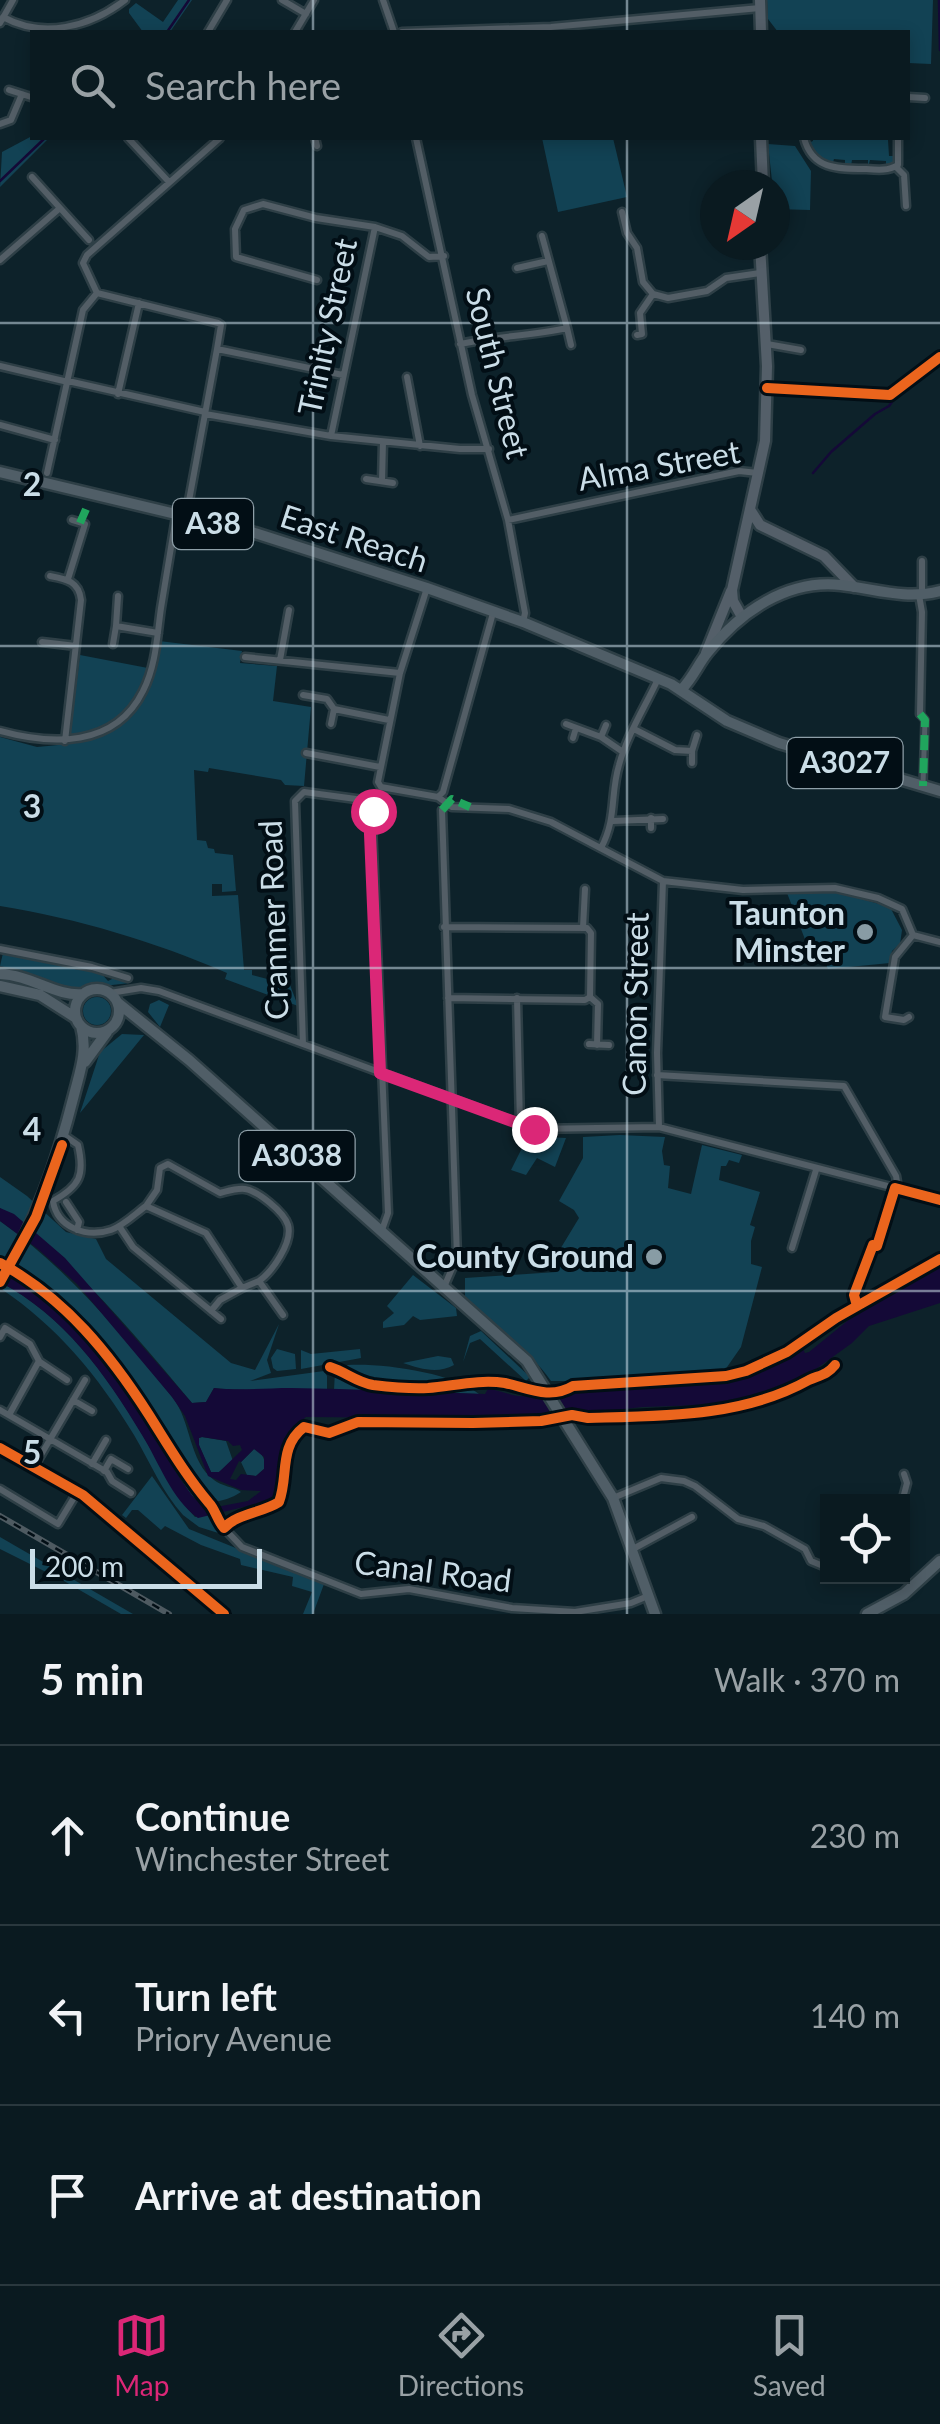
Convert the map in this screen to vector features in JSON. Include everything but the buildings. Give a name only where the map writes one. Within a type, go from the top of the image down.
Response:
[{"type":"main road","points":[[760,4],[761,30]]},
{"type":"main road","points":[[761,140],[762,170]]},
{"type":"main road","points":[[705,656],[732,590],[759,473],[767,405],[760,260]]},
{"type":"main road","name":"East Reach","points":[[0,472],[255,534],[427,588],[522,622],[681,690]]},
{"type":"main road","name":"A38","points":[[0,481],[28,480]]},
{"type":"main road","points":[[751,510],[760,526],[828,560],[854,587]]},
{"type":"main road","points":[[746,533],[760,526]]},
{"type":"main road","points":[[828,560],[832,570],[829,584]]},
{"type":"main road","points":[[681,690],[705,656],[742,617],[796,588],[829,584],[899,596],[940,591]]},
{"type":"main road","points":[[732,590],[742,617]]},
{"type":"main road","name":"A3027","points":[[681,690],[728,721],[779,743],[940,791]]},
{"type":"main road","points":[[0,974],[27,978],[72,996],[99,989],[115,999],[119,1016],[82,1067]]},
{"type":"main road","points":[[0,986],[40,995],[96,1034],[128,1024],[147,1027]]},
{"type":"main road","points":[[0,1282],[45,1194],[64,1136],[82,1067],[84,1042],[76,1006],[82,994]]},
{"type":"main road","name":"A3038","points":[[115,999],[527,1361],[613,1498],[655,1614]]},
{"type":"main road","points":[[0,1448],[78,1492],[224,1614]]},
{"type":"main road","points":[[867,1614],[904,1594],[940,1561]]},
{"type":"street","points":[[13,0],[2,20],[38,29],[72,29],[125,0]]},
{"type":"street","points":[[209,30],[227,0]]},
{"type":"street","points":[[282,0],[306,14]]},
{"type":"street","points":[[296,30],[314,0]]},
{"type":"street","points":[[382,0],[394,30]]},
{"type":"street","points":[[489,30],[532,29],[760,4]]},
{"type":"street","points":[[9,90],[30,96]]},
{"type":"street","points":[[0,124],[12,120],[22,94]]},
{"type":"street","points":[[910,97],[925,98]]},
{"type":"street","points":[[130,140],[169,182]]},
{"type":"street","points":[[97,293],[85,259],[218,140]]},
{"type":"street","name":"South Street","points":[[416,140],[460,344],[508,520],[522,586],[522,622]]},
{"type":"street","points":[[805,140],[812,156],[830,167],[887,170],[899,161],[898,140]]},
{"type":"street","points":[[896,167],[904,175],[906,206]]},
{"type":"street","points":[[32,177],[88,240]]},
{"type":"street","points":[[317,280],[236,258],[235,229],[248,206],[271,205],[375,228],[402,236],[429,256],[444,256]]},
{"type":"street","points":[[0,260],[60,208]]},
{"type":"street","points":[[622,212],[627,233],[637,248],[643,282],[652,294],[668,298],[708,291],[726,278],[760,273]]},
{"type":"street","name":"Trinity Street","points":[[331,436],[375,228]]},
{"type":"street","points":[[542,236],[571,346]]},
{"type":"street","points":[[517,268],[548,260]]},
{"type":"street","points":[[268,277],[271,268]]},
{"type":"street","points":[[0,731],[34,740],[65,742],[104,730],[136,704],[144,689],[158,633],[221,326],[97,293]]},
{"type":"street","points":[[48,473],[84,310],[97,293]]},
{"type":"street","points":[[637,335],[642,334],[640,313],[652,294]]},
{"type":"street","points":[[118,394],[138,304]]},
{"type":"street","points":[[460,344],[497,335],[522,337],[567,328]]},
{"type":"street","points":[[765,344],[801,350]]},
{"type":"street","points":[[217,349],[343,375]]},
{"type":"street","points":[[0,366],[205,413],[331,436],[420,446],[488,448]]},
{"type":"street","points":[[406,377],[420,446]]},
{"type":"street","points":[[0,425],[55,440]]},
{"type":"street","points":[[382,442],[382,481]]},
{"type":"street","name":"Alma Street","points":[[508,520],[739,471],[759,473]]},
{"type":"street","points":[[366,479],[392,483]]},
{"type":"street","points":[[68,580],[85,524],[72,520]]},
{"type":"street","points":[[76,552],[87,554]]},
{"type":"street","points":[[922,560],[920,714],[926,720],[923,786]]},
{"type":"street","points":[[50,576],[68,580],[80,591],[82,600],[65,742]]},
{"type":"street","points":[[427,588],[400,673],[380,768],[380,787],[444,804],[509,809],[551,822],[664,881],[743,890],[835,888],[887,901],[906,914],[913,935]]},
{"type":"street","points":[[112,644],[118,596]]},
{"type":"street","points":[[280,660],[289,610]]},
{"type":"street","points":[[444,1288],[457,1257],[444,927],[443,792],[493,611]]},
{"type":"street","points":[[116,626],[158,633]]},
{"type":"street","points":[[42,642],[76,646]]},
{"type":"street","points":[[245,657],[400,673]]},
{"type":"street","points":[[601,848],[613,821],[616,776],[623,752],[658,679]]},
{"type":"street","points":[[303,695],[328,699],[334,709],[331,724]]},
{"type":"street","points":[[334,709],[389,720]]},
{"type":"street","points":[[566,724],[600,737],[623,752]]},
{"type":"street","points":[[600,737],[606,725]]},
{"type":"street","points":[[573,738],[576,728]]},
{"type":"street","points":[[634,729],[675,750],[692,750]]},
{"type":"street","points":[[692,763],[696,735]]},
{"type":"street","points":[[306,753],[380,768]]},
{"type":"street","name":"Cranmer Road","points":[[303,1044],[295,801],[298,795],[314,793],[370,801],[380,1073]]},
{"type":"street","points":[[651,818],[651,828]]},
{"type":"street","points":[[613,821],[663,819]]},
{"type":"street","name":"Canon Street","points":[[660,1127],[656,1075],[664,881]]},
{"type":"street","points":[[585,889],[585,928]]},
{"type":"street","points":[[444,927],[585,928],[591,933],[590,997],[598,1004],[594,1044],[609,1046]]},
{"type":"street","points":[[913,935],[940,942]]},
{"type":"street","points":[[909,1017],[885,1017],[895,957],[913,935]]},
{"type":"street","points":[[0,949],[128,978]]},
{"type":"street","points":[[115,999],[134,988],[159,991],[520,1124],[554,1131],[660,1127],[895,1188]]},
{"type":"street","points":[[448,998],[590,997]]},
{"type":"street","points":[[517,998],[520,1124]]},
{"type":"street","points":[[380,1073],[388,1213],[382,1230]]},
{"type":"street","points":[[656,1075],[844,1086],[896,1176],[881,1242]]},
{"type":"street","points":[[64,1136],[78,1145],[82,1170],[76,1184],[53,1205],[59,1219],[77,1230],[108,1231],[119,1226],[146,1206],[156,1190],[160,1168],[168,1164],[215,1191],[248,1189],[284,1216],[289,1234],[268,1275],[220,1300],[211,1311]]},
{"type":"street","points":[[792,1248],[816,1170]]},
{"type":"street","points":[[66,1202],[68,1213],[79,1222],[77,1230]]},
{"type":"street","points":[[146,1206],[206,1233],[242,1288]]},
{"type":"street","points":[[119,1226],[133,1247],[220,1319]]},
{"type":"street","points":[[259,1281],[282,1314]]},
{"type":"street","points":[[0,1337],[2,1326],[30,1344],[39,1361],[67,1380]]},
{"type":"street","points":[[9,1415],[39,1361]]},
{"type":"street","points":[[35,1465],[85,1380]]},
{"type":"street","points":[[73,1400],[92,1411]]},
{"type":"street","points":[[0,1410],[104,1471],[131,1493]]},
{"type":"street","points":[[92,1464],[106,1440]]},
{"type":"street","points":[[104,1471],[112,1459],[128,1469]]},
{"type":"street","points":[[904,1474],[904,1494]]},
{"type":"street","points":[[613,1498],[661,1478],[684,1481],[738,1519],[764,1526],[806,1549],[812,1561],[820,1564]]},
{"type":"street","points":[[0,1489],[58,1524],[78,1492]]},
{"type":"street","points":[[634,1550],[692,1517]]},
{"type":"street","name":"Canal Road","points":[[224,1528],[242,1546],[361,1594],[409,1589],[512,1608],[575,1612],[631,1603],[649,1595]]},
{"type":"shaded area","points":[[178,0],[192,0],[171,30],[142,30],[129,9],[136,3],[163,22]]},
{"type":"shaded area","points":[[767,0],[933,0],[931,64],[910,63],[910,30],[776,30],[768,19]]},
{"type":"shaded area","points":[[30,137],[47,140],[0,187],[2,152]]},
{"type":"shaded area","points":[[542,140],[613,140],[627,197],[558,212]]},
{"type":"shaded area","points":[[888,140],[889,156],[895,156],[895,162],[886,167],[886,161],[870,160],[868,167],[868,160],[852,160],[851,166],[845,166],[845,160],[834,159],[832,165],[808,143]]},
{"type":"shaded area","points":[[768,144],[795,146],[811,171],[810,210],[790,209],[790,170],[771,170]]},
{"type":"shaded area","points":[[159,641],[242,651],[240,663],[277,666],[273,701],[311,707],[304,786],[209,768],[208,772],[194,770],[197,840],[206,841],[215,853],[233,855],[236,891],[222,892],[222,884],[212,884],[212,896],[238,895],[244,970],[290,985],[298,1006],[225,979],[227,973],[143,941],[87,924],[0,906],[0,737],[37,747],[69,744],[80,655],[153,669]]},
{"type":"shaded area","points":[[816,890],[890,907],[902,930],[890,963],[828,969],[824,960],[813,960],[787,893]]},
{"type":"shaded area","points":[[3,953],[79,970],[91,969],[108,981],[116,977],[130,983],[67,990],[35,975],[0,966]]},
{"type":"shaded area","points":[[97,997],[107,1001],[111,1011],[107,1021],[97,1025],[87,1021],[83,1011],[87,1001]]},
{"type":"shaded area","points":[[159,1000],[169,1005],[160,1027],[148,1012],[150,1004]]},
{"type":"shaded area","points":[[122,1034],[144,1035],[80,1113],[100,1052]]},
{"type":"shaded area","points":[[528,1136],[566,1138],[555,1167],[537,1158],[526,1175],[511,1170]]},
{"type":"shaded area","name":"County Ground","points":[[583,1137],[665,1137],[662,1151],[664,1165],[670,1166],[668,1188],[691,1194],[702,1145],[742,1155],[739,1163],[729,1160],[721,1166],[719,1180],[760,1192],[750,1225],[755,1227],[751,1264],[762,1267],[741,1347],[725,1370],[687,1377],[571,1385],[567,1381],[551,1381],[465,1296],[465,1278],[556,1272],[559,1251],[579,1218],[559,1201],[583,1158]]},
{"type":"shaded area","points":[[0,1177],[66,1232],[96,1239],[106,1259],[231,1363],[255,1370],[279,1324],[267,1360],[271,1373],[250,1381],[324,1371],[327,1390],[214,1388],[206,1402],[192,1403],[79,1276],[0,1208]]},
{"type":"shaded area","points":[[0,1208],[14,1214],[65,1258],[192,1403],[206,1402],[214,1388],[485,1394],[488,1389],[525,1396],[716,1379],[758,1369],[803,1349],[809,1352],[867,1305],[940,1261],[940,1303],[869,1326],[809,1374],[742,1400],[542,1419],[306,1417],[284,1444],[277,1475],[277,1499],[198,1518],[173,1491],[98,1368],[44,1312],[0,1282],[0,1270],[46,1299],[85,1337],[135,1404],[195,1499],[211,1508],[248,1501],[261,1491],[241,1490],[208,1476],[185,1416],[172,1397],[77,1284],[0,1221]],"holes":[[[202,1437],[228,1441],[233,1446],[240,1445],[242,1450],[219,1472],[211,1472],[199,1445]],[[254,1449],[264,1457],[264,1469],[256,1476],[241,1474],[236,1480],[230,1479],[239,1461]]]},
{"type":"shaded area","points":[[0,1221],[49,1260],[113,1326],[179,1407],[206,1472],[217,1482],[241,1492],[216,1501],[203,1501],[191,1495],[132,1401],[84,1338],[29,1288],[0,1270]]},
{"type":"shaded area","points":[[413,1275],[456,1308],[457,1316],[420,1320],[413,1316],[404,1325],[383,1328],[383,1322],[394,1313],[387,1306]]},
{"type":"shaded area","points":[[0,1282],[44,1312],[81,1348],[128,1411],[187,1508],[195,1517],[212,1513],[228,1536],[199,1527],[183,1515],[91,1373],[40,1319],[0,1288]]},
{"type":"shaded area","points":[[481,1331],[530,1377],[526,1381],[480,1339],[470,1343],[463,1362],[470,1336]]},
{"type":"shaded area","points":[[277,1349],[295,1354],[296,1369],[273,1368],[271,1358]]},
{"type":"shaded area","points":[[360,1349],[361,1358],[301,1369],[301,1350],[311,1354]]},
{"type":"shaded area","points":[[438,1356],[451,1358],[454,1365],[435,1370],[403,1363]]},
{"type":"shaded area","points":[[348,1365],[417,1371],[453,1380],[479,1394],[334,1390],[335,1371]]},
{"type":"shaded area","points":[[202,1437],[226,1441],[233,1461],[219,1472],[211,1472],[199,1445]]},
{"type":"shaded area","points":[[254,1449],[265,1463],[256,1476],[247,1475],[241,1462]]},
{"type":"shaded area","points":[[152,1476],[189,1529],[324,1584],[313,1614],[303,1614],[312,1592],[292,1586],[293,1577],[241,1565],[240,1559],[165,1526],[161,1530],[138,1510],[132,1510],[126,1518],[122,1515]]},
{"type":"shaded area","points":[[0,1537],[133,1614],[121,1614],[0,1549]]},
{"type":"waterway","points":[[168,30],[189,0]]},
{"type":"waterway","points":[[939,0],[940,50]]},
{"type":"waterway","points":[[0,181],[43,140]]},
{"type":"waterway","points":[[813,473],[831,452],[889,406],[902,388],[940,360]]},
{"type":"railway","points":[[0,1516],[169,1614]]},
{"type":"marked path","points":[[80,523],[87,507]]},
{"type":"marked path","points":[[920,714],[925,720],[923,786]]},
{"type":"marked path","points":[[442,810],[452,799],[470,807]]},
{"type":"cycle path","points":[[767,388],[890,395],[940,357]]},
{"type":"cycle path","points":[[0,1282],[36,1217],[62,1145]]},
{"type":"cycle path","points":[[857,1306],[854,1295],[873,1245],[877,1246],[895,1188],[940,1200]]},
{"type":"cycle path","points":[[330,1367],[373,1385],[421,1388],[495,1382],[547,1393],[573,1386],[726,1376],[787,1352],[836,1318],[940,1259]]},
{"type":"cycle path","points":[[0,1263],[45,1293],[102,1349],[224,1528],[236,1519],[279,1502],[287,1453],[304,1427],[329,1433],[358,1422],[473,1423],[541,1421],[572,1415],[588,1418],[702,1412],[784,1392],[835,1365]]},
{"type":"cycle path","points":[[0,1448],[83,1495],[224,1614]]},
{"type":"place","name":"Taunton Minster","points":[[865,932]]},
{"type":"place","name":"County Ground","points":[[654,1257]]},
{"type":"route","points":[[373,811],[370,834],[380,1073],[534,1129]]}]
